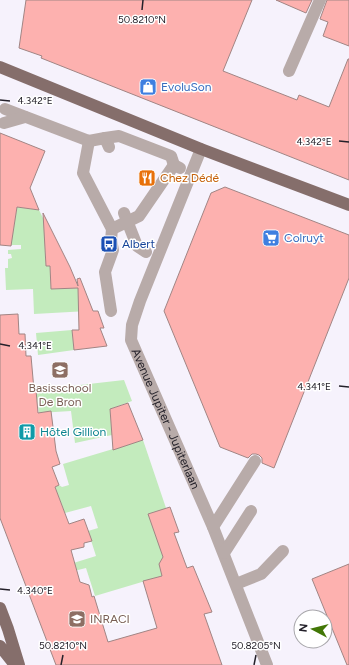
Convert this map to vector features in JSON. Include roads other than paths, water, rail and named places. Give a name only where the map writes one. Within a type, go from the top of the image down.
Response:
[{"type":"main road","points":[[0,67],[201,149],[349,205]]},
{"type":"main road","points":[[0,608],[19,665]]},
{"type":"main road","points":[[0,646],[15,665]]},
{"type":"street","points":[[289,72],[320,0]]},
{"type":"street","points":[[5,109],[88,141],[107,142],[119,136],[171,156],[177,167],[138,216],[126,217],[112,229]]},
{"type":"street","points":[[4,123],[25,117]]},
{"type":"street","points":[[88,141],[83,173],[112,229],[111,240],[113,250],[105,272],[111,311]]},
{"type":"street","name":"Avenue Jupiter - Jupiterlaan","points":[[201,149],[140,301],[132,325],[131,340],[224,553],[267,665]]},
{"type":"street","points":[[126,217],[137,246],[146,252]]},
{"type":"street","points":[[213,527],[255,461]]},
{"type":"street","points":[[224,553],[251,511]]},
{"type":"street","points":[[236,584],[261,574],[283,551]]},
{"type":"place","name":"EvoluSon","points":[[148,87]]},
{"type":"place","name":"Chez Dédé","points":[[147,178]]},
{"type":"place","name":"Colruyt","points":[[271,238]]},
{"type":"place","name":"Albert","points":[[109,244]]},
{"type":"place","name":"Basisschool De Bron","points":[[60,370]]},
{"type":"place","name":"Hôtel Gillion","points":[[27,432]]},
{"type":"place","name":"INRACI","points":[[77,619]]}]
